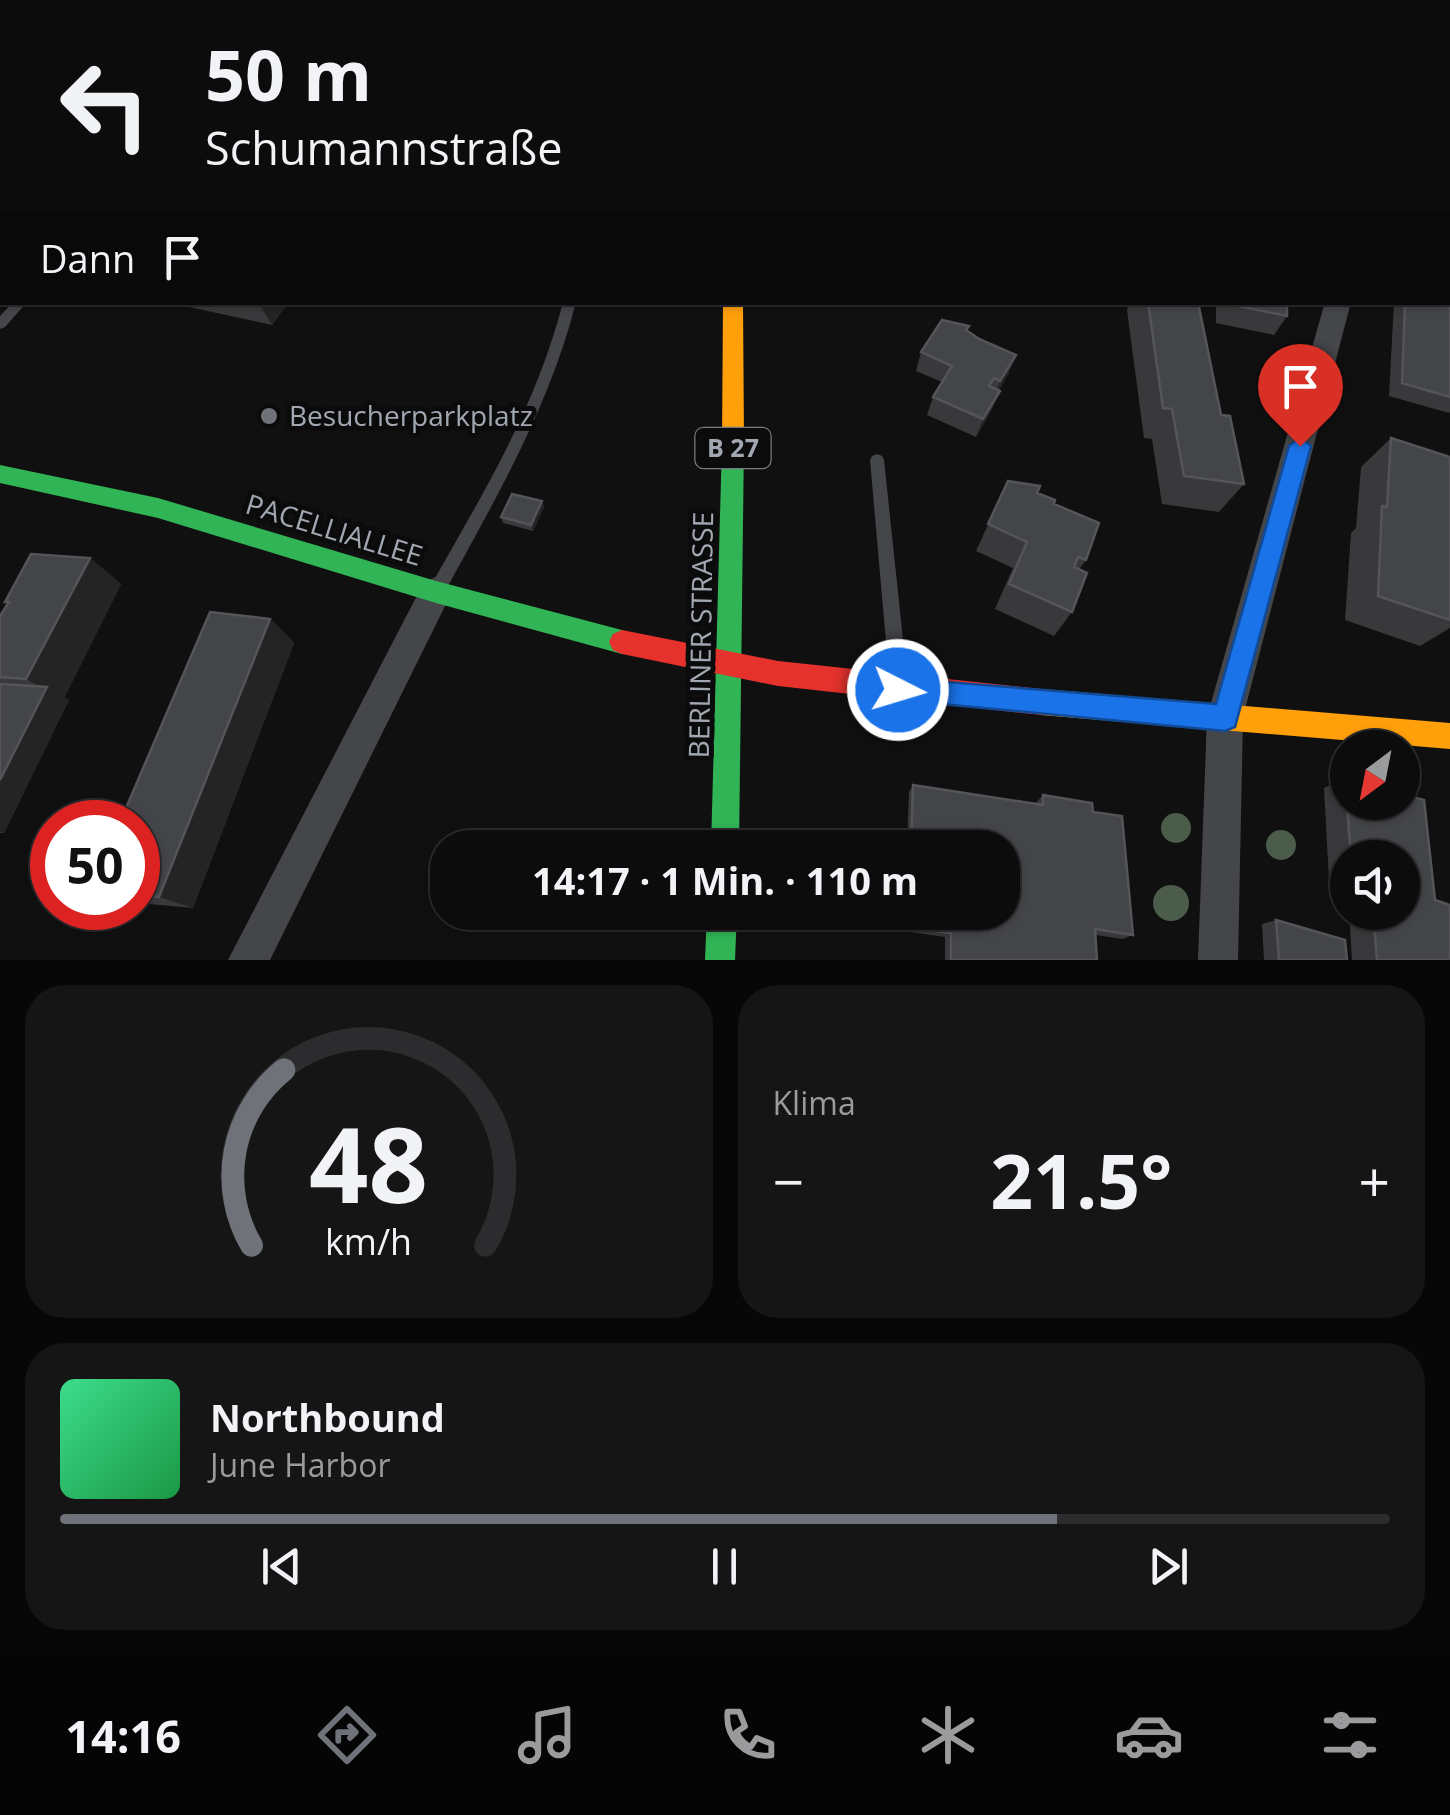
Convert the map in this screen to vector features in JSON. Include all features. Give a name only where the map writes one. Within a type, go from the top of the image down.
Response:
[{"type":"main road","name":"BERLINER STRASSE","points":[[726,830],[733,594],[733,305]]},
{"type":"main road","name":"PACELLIALLEE","points":[[0,474],[158,508],[436,592],[648,650],[898,690],[1450,736]]},
{"type":"main road","points":[[720,960],[721,930]]},
{"type":"street","points":[[1218,960],[1225,718],[1337,305]]},
{"type":"street","points":[[248,960],[436,592]]},
{"type":"lane","points":[[0,324],[18,305]]},
{"type":"lane","points":[[436,592],[558,361],[569,305]]},
{"type":"lane","points":[[877,460],[898,690]]},
{"type":"building","points":[[1148,305],[1199,305],[1221,415],[1230,416],[1244,484],[1184,476],[1172,409],[1163,408]]},
{"type":"building","points":[[1233,305],[1287,305],[1287,316]]},
{"type":"building","points":[[1405,305],[1450,305],[1450,397],[1402,383]]},
{"type":"building","points":[[942,320],[969,326],[966,330],[979,339],[1016,355],[1000,381],[994,378],[989,386],[1000,391],[983,419],[933,397],[952,366],[921,352]]},
{"type":"building","points":[[1391,438],[1450,457],[1450,620],[1378,596],[1382,506],[1387,507]]},
{"type":"building","points":[[1008,481],[1040,486],[1037,493],[1055,500],[1054,504],[1099,523],[1086,560],[1078,557],[1074,567],[1087,573],[1072,612],[1009,584],[1027,542],[988,524]]},
{"type":"building","points":[[512,494],[542,501],[531,525],[501,517]]},
{"type":"building","points":[[31,554],[90,558],[26,679],[0,677],[0,616]]},
{"type":"building","points":[[210,612],[270,619],[160,894],[160,800],[129,800]]},
{"type":"building","points":[[0,684],[47,687],[0,780]]},
{"type":"building","points":[[913,785],[1043,805],[1043,795],[1092,803],[1093,812],[1122,816],[1133,935],[1095,929],[1097,960],[951,960],[951,933],[930,930],[1020,930],[1020,830],[912,830]]},
{"type":"building","points":[[1420,799],[1424,800],[1435,900],[1450,905],[1450,960],[1377,960],[1374,930],[1420,930],[1420,840],[1350,840],[1348,820],[1420,820]]},
{"type":"building","points":[[1276,920],[1345,940],[1347,960],[1279,960]]},
{"type":"traffic: fast","points":[[725,830],[733,442]]},
{"type":"traffic: fast","points":[[0,474],[158,508],[436,592],[622,642]]},
{"type":"traffic: fast","points":[[720,960],[721,930]]},
{"type":"traffic: slow","points":[[733,305],[733,442]]},
{"type":"traffic: slow","points":[[1041,702],[1450,736]]},
{"type":"traffic: jam","points":[[622,642],[778,674],[1041,702]]},
{"type":"place","name":"Besucherparkplatz","points":[[269,416]]},
{"type":"route","points":[[898,690],[1225,718],[1300,446]]}]
